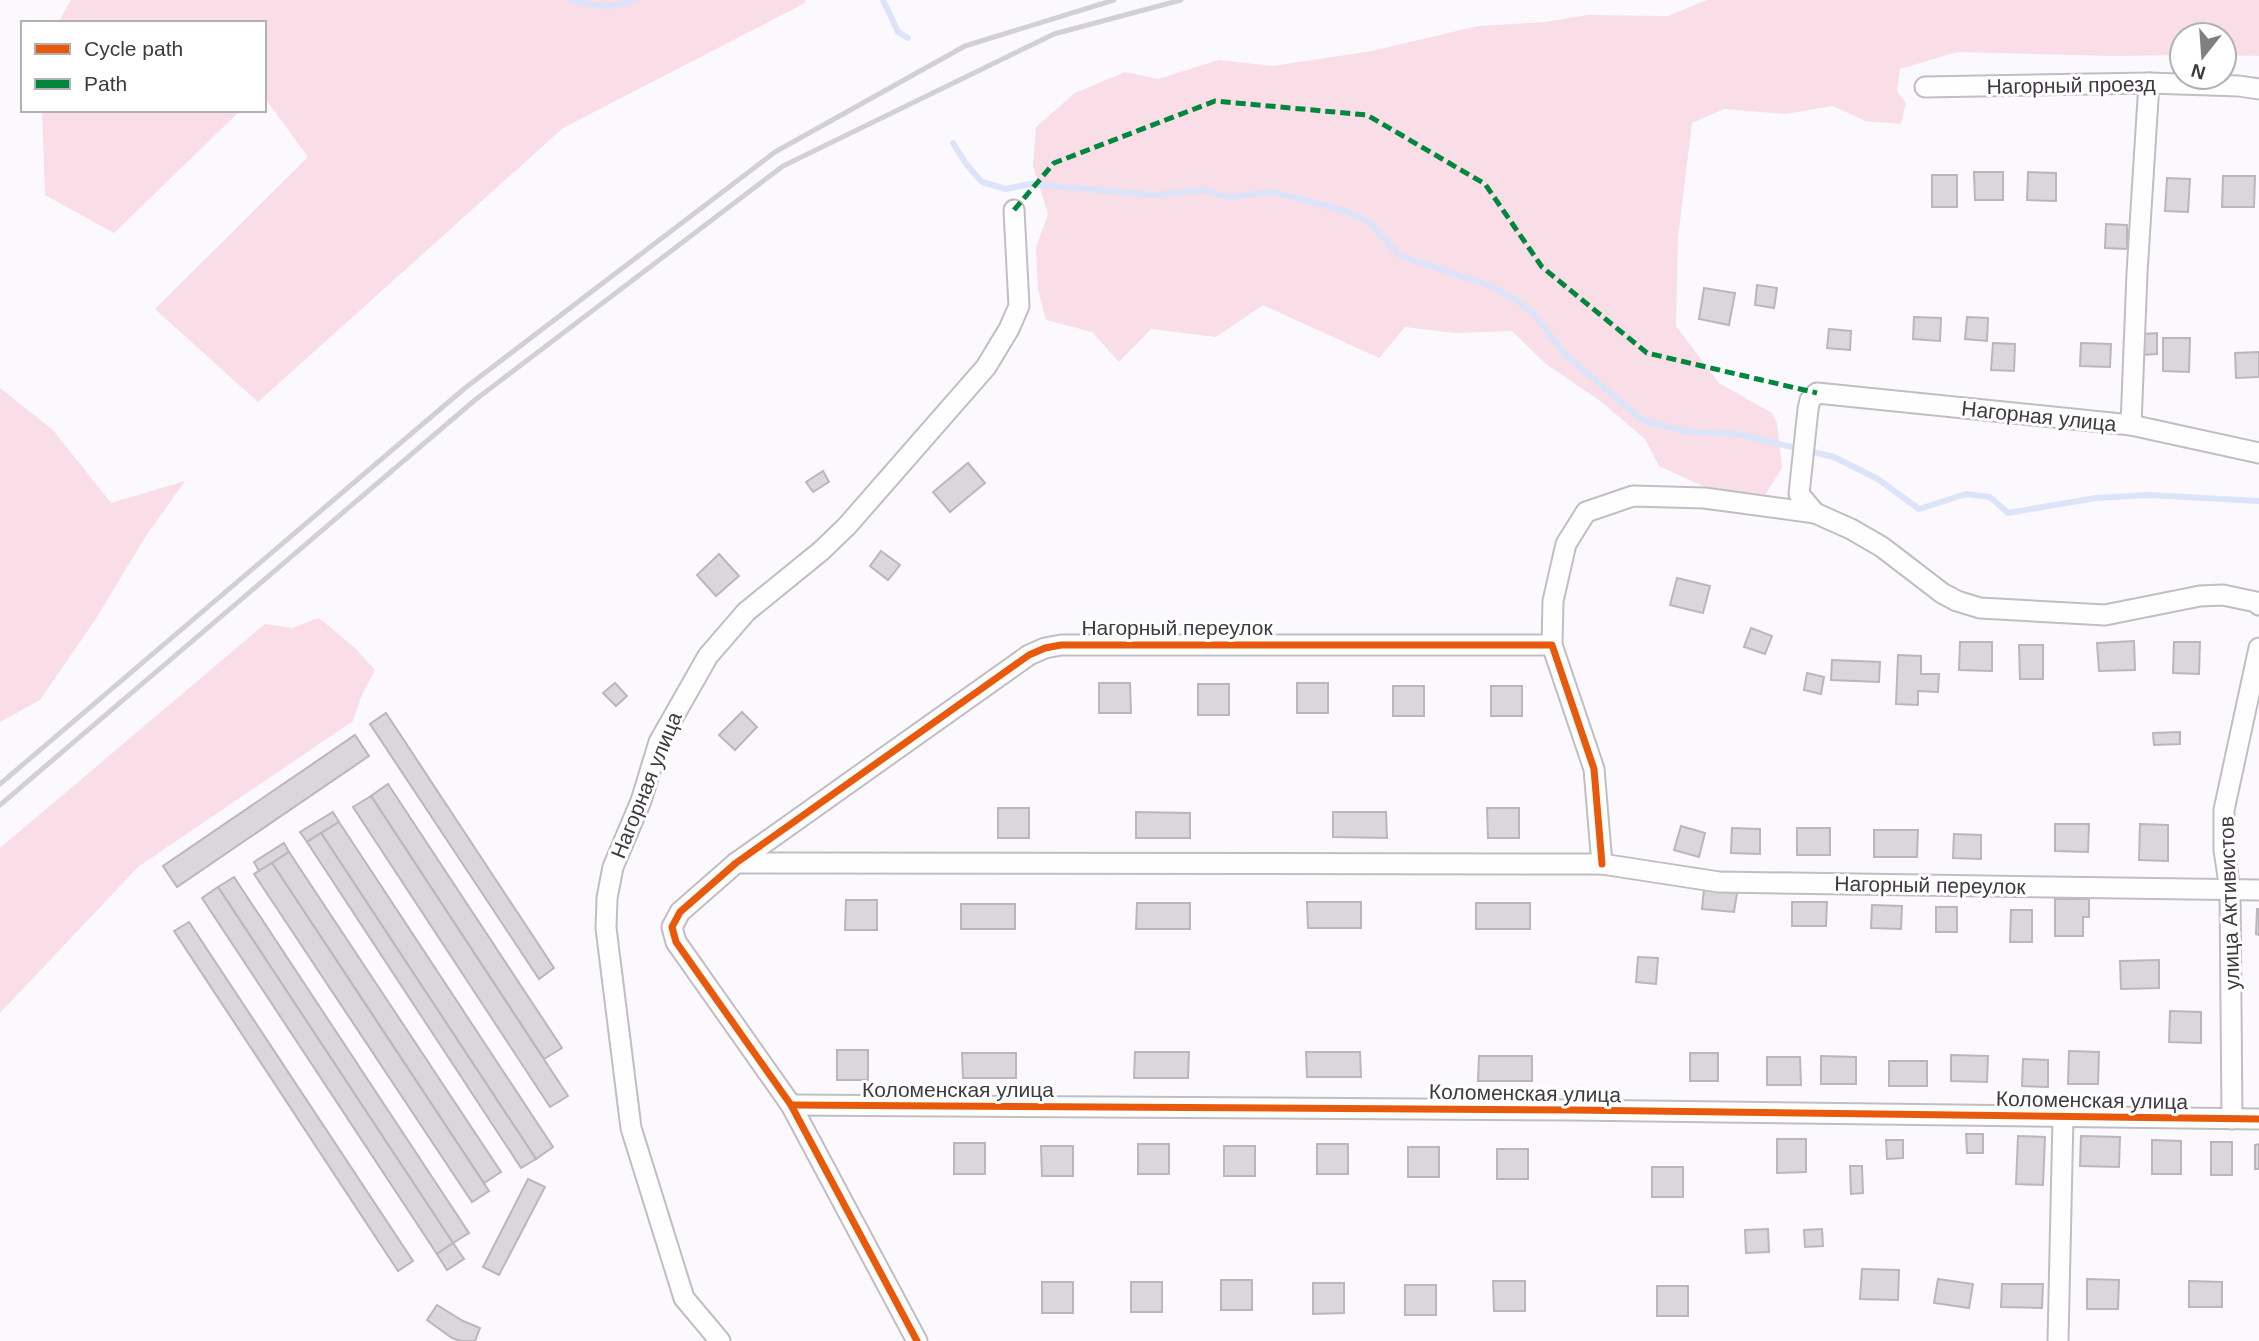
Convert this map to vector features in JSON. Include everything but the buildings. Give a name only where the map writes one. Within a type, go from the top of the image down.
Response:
[{"type":"street","name":"Нагорный проезд","points":[[1925,87],[2149,83],[2259,89]]},
{"type":"street","points":[[2131,425],[2149,83]]},
{"type":"street","name":"Нагорная улица","points":[[720,1341],[684,1298],[631,1128],[606,928],[607,898],[613,867],[641,801],[659,741],[708,656],[746,612],[821,551],[847,526],[986,368],[1019,306],[1014,210]]},
{"type":"street","name":"Нагорная улица","points":[[1815,513],[1799,494],[1810,400],[1817,393],[2131,425],[2259,453]]},
{"type":"street","points":[[1602,864],[1594,769],[1552,645],[1553,601],[1566,544],[1586,512],[1633,496],[1704,498],[1815,513],[1882,547],[1941,593],[1980,608],[2105,615],[2181,598],[2223,595],[2259,605]]},
{"type":"street","name":"Нагорный переулок","points":[[791,1105],[676,942],[672,927],[680,912],[736,863],[1029,655],[1061,645],[1552,645]]},
{"type":"street","name":"улица Активистов","points":[[2232,1119],[2230,890],[2224,850],[2224,810],[2259,648]]},
{"type":"street","name":"Нагорный переулок","points":[[736,863],[1602,864],[1719,882],[2259,890]]},
{"type":"street","points":[[791,1105],[917,1341]]},
{"type":"street","name":"Коломенская улица","points":[[791,1105],[1573,1110],[2259,1119]]},
{"type":"street","points":[[2058,1341],[2063,1117]]},
{"type":"shaded area","points":[[71,0],[805,0],[805,3],[563,128],[258,402],[155,309],[308,157],[266,100],[266,21],[59,21]]},
{"type":"shaded area","points":[[1707,0],[2259,0],[2259,56],[2238,55],[2238,21],[2168,21],[2168,55],[1957,52],[1900,69],[1897,91],[1906,103],[1901,124],[1865,121],[1833,106],[1785,114],[1724,109],[1692,123],[1678,237],[1676,326],[1719,383],[1772,413],[1777,423],[1782,468],[1764,497],[1720,494],[1659,466],[1645,439],[1599,400],[1546,364],[1512,331],[1455,333],[1405,327],[1379,358],[1263,305],[1216,337],[1151,329],[1119,362],[1092,332],[1046,320],[1038,289],[1036,248],[1048,214],[1033,166],[1036,127],[1075,93],[1125,72],[1158,79],[1219,60],[1273,66],[1372,51],[1478,26],[1545,22],[1588,15],[1668,16]]},
{"type":"shaded area","points":[[42,112],[239,112],[114,233],[45,195]]},
{"type":"shaded area","points":[[0,388],[53,430],[111,503],[185,481],[146,536],[95,620],[40,700],[0,722]]},
{"type":"shaded area","points":[[319,618],[355,648],[375,670],[360,699],[353,721],[138,867],[0,1013],[0,848],[265,624],[292,628]]},
{"type":"waterway","points":[[571,0],[603,6],[619,5],[633,0]]},
{"type":"waterway","points":[[883,0],[898,32],[908,38]]},
{"type":"waterway","points":[[953,143],[982,182],[1006,189],[1030,184],[1154,195],[1204,190],[1227,197],[1272,192],[1345,211],[1368,221],[1400,256],[1491,286],[1513,298],[1534,314],[1565,354],[1642,420],[1689,432],[1738,434],[1834,457],[1878,479],[1919,509],[1966,494],[1990,497],[2008,513],[2096,498],[2148,495],[2259,501]]},
{"type":"railway","points":[[0,784],[465,388],[775,152],[965,46],[1114,0]]},
{"type":"railway","points":[[0,805],[475,400],[783,166],[1054,34],[1181,0]]},
{"type":"marked path","points":[[1014,210],[1054,163],[1215,101],[1367,115],[1485,184],[1542,267],[1647,353],[1817,393]]},
{"type":"cycle path","points":[[917,1341],[791,1105],[676,942],[672,927],[680,912],[736,863],[1029,655],[1061,645],[1552,645],[1594,769],[1602,864]]},
{"type":"cycle path","points":[[791,1105],[1573,1110],[2259,1119]]}]
